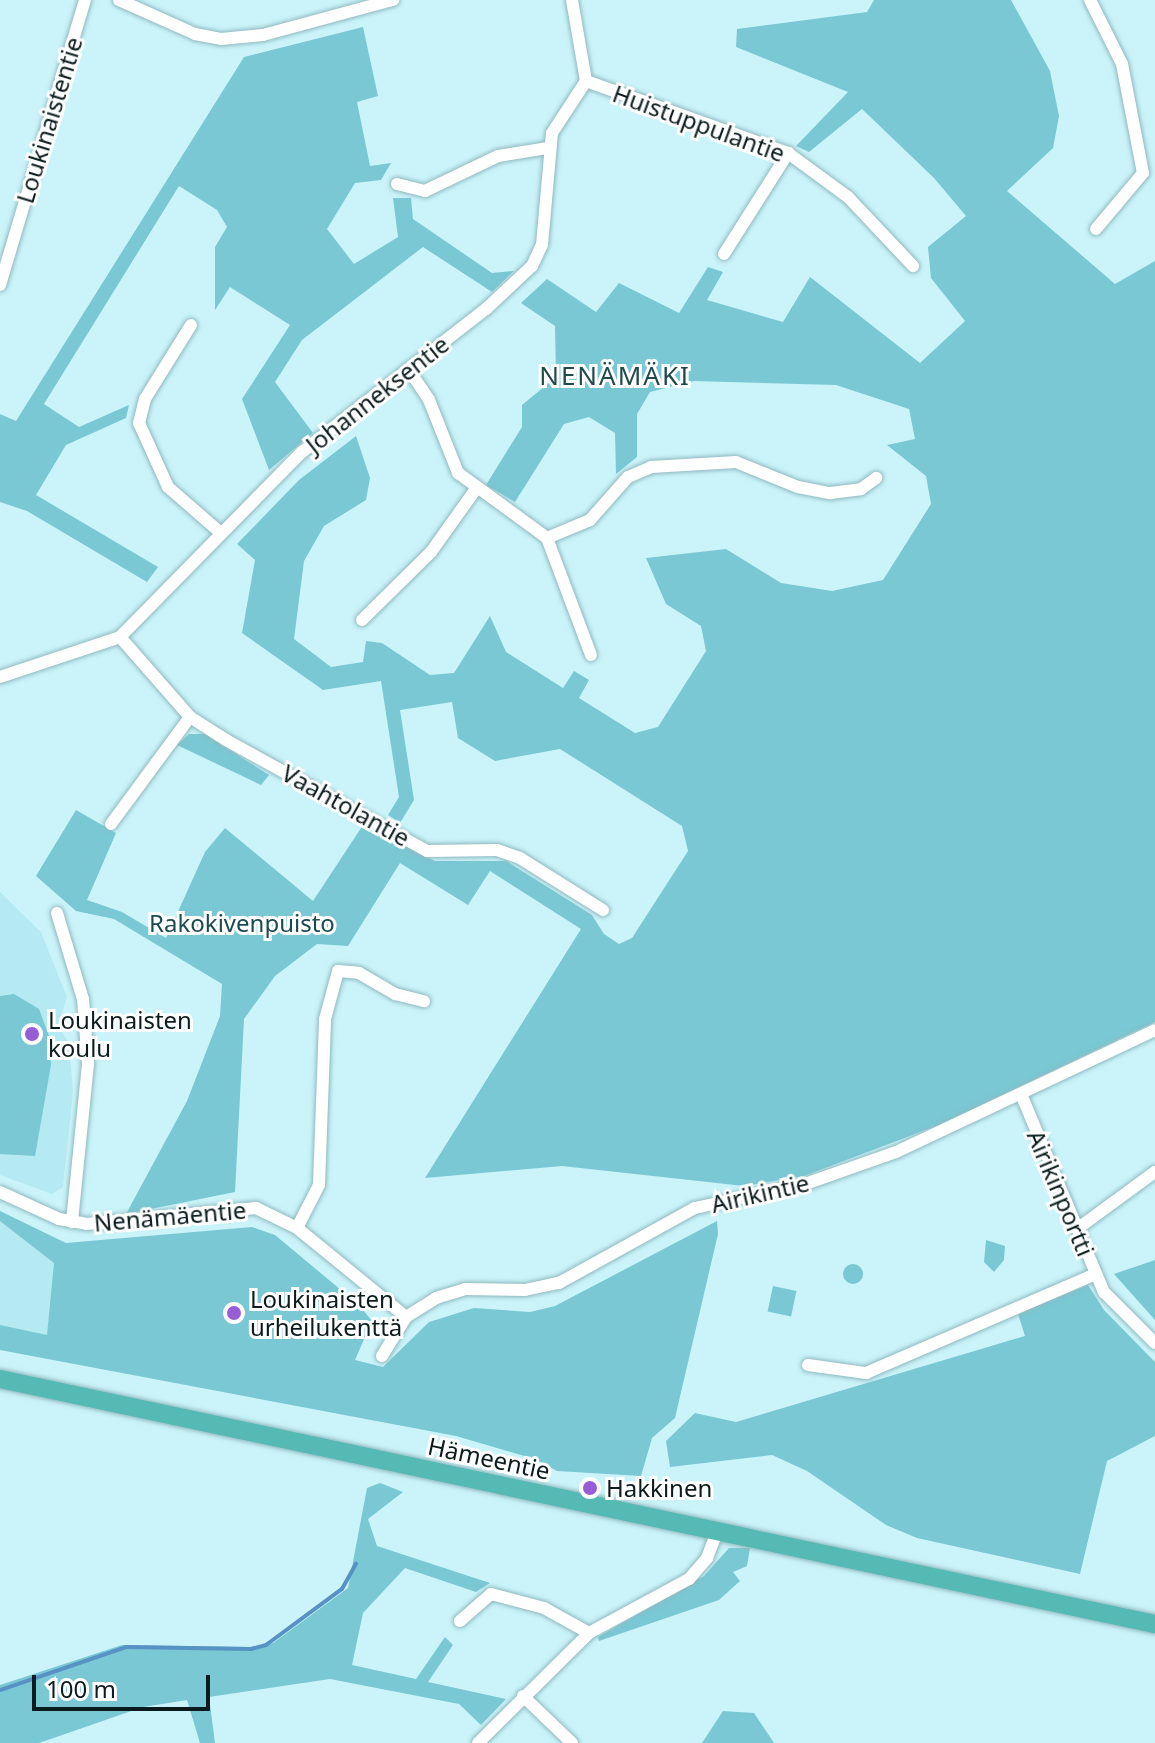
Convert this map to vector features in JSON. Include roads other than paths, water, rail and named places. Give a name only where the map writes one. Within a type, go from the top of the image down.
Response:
[{"type":"highway","name":"Hämeentie","points":[[0,1379],[1155,1624]]},
{"type":"street","name":"Loukinaistentie","points":[[0,285],[85,0]]},
{"type":"street","points":[[119,0],[138,3],[195,34],[232,39],[393,0]]},
{"type":"street","points":[[572,0],[586,81]]},
{"type":"street","points":[[1090,0],[1122,64],[1149,172],[1096,229]]},
{"type":"street","name":"Johanneksentie","points":[[0,677],[120,637],[302,452],[520,280],[538,256],[548,148],[586,81]]},
{"type":"street","name":"Huistuppulantie","points":[[586,81],[788,153],[848,197],[913,266]]},
{"type":"street","points":[[397,184],[425,191],[498,156],[548,148]]},
{"type":"street","points":[[724,254],[788,153]]},
{"type":"street","points":[[191,325],[145,399],[139,423],[168,487],[221,533]]},
{"type":"street","points":[[409,370],[429,400],[450,458],[476,489],[547,538],[591,655]]},
{"type":"street","points":[[547,538],[590,520],[628,477],[651,467],[736,462],[798,487],[830,493],[861,489],[876,478]]},
{"type":"street","points":[[362,620],[431,552],[476,489]]},
{"type":"street","name":"Vaahtolantie","points":[[120,637],[190,717],[427,851],[497,850],[520,858],[603,910]]},
{"type":"street","points":[[111,824],[190,717]]},
{"type":"street","points":[[57,913],[83,999],[88,1064],[72,1222]]},
{"type":"street","points":[[297,1228],[319,1185],[325,1019],[338,971],[359,973],[395,994],[424,1001]]},
{"type":"street","name":"Airikintie","points":[[382,1356],[406,1317],[436,1298],[465,1289],[525,1290],[559,1283],[695,1208],[808,1183],[883,1157],[1155,1030]]},
{"type":"street","name":"Airikinportti","points":[[1021,1094],[1104,1292],[1155,1343]]},
{"type":"street","points":[[1077,1229],[1155,1172]]},
{"type":"street","name":"Nenämäentie","points":[[0,1192],[72,1222],[256,1208],[297,1228],[406,1317]]},
{"type":"street","points":[[808,1365],[866,1373],[1096,1274]]},
{"type":"street","points":[[478,1743],[589,1633],[689,1579],[707,1558],[718,1530]]},
{"type":"street","points":[[460,1621],[491,1594],[544,1608],[589,1633]]},
{"type":"street","points":[[523,1696],[572,1743]]},
{"type":"waterway","points":[[0,1690],[126,1647],[251,1649],[266,1645],[342,1589],[356,1564]]},
{"type":"place","name":"Loukinaisten koulu","points":[[32,1034]]},
{"type":"place","name":"Loukinaisten urheilukenttä","points":[[234,1313]]},
{"type":"place","name":"Hakkinen","points":[[590,1488]]},
{"type":"district","name":"NENÄMÄKI","points":[[615,376]]},
{"type":"park label","name":"Rakokivenpuisto","points":[[242,923]]}]
